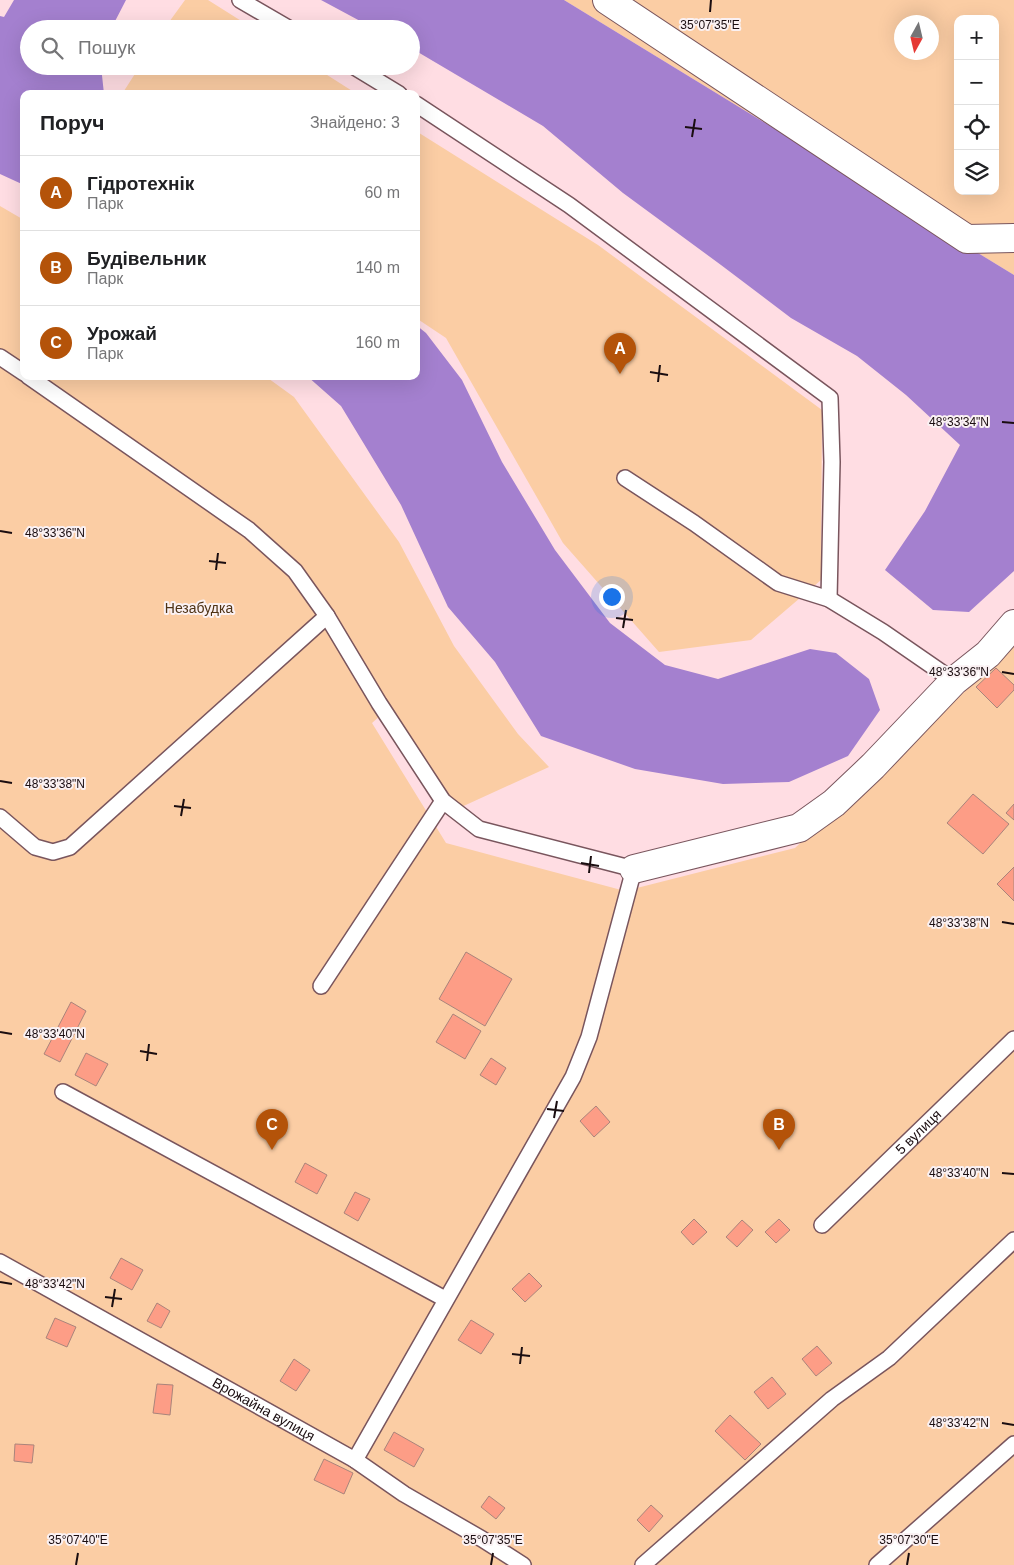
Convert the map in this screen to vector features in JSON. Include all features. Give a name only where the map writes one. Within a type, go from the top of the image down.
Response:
[{"type":"street","points":[[607,0],[967,239],[1014,238]]},
{"type":"street","points":[[634,869],[799,828],[834,804],[954,681],[988,654],[1014,624]]},
{"type":"lane","points":[[240,0],[274,20]]},
{"type":"lane","points":[[368,75],[392,90]]},
{"type":"lane","points":[[420,107],[569,205],[830,398],[832,462],[829,599]]},
{"type":"lane","points":[[0,357],[20,370]]},
{"type":"lane","points":[[34,380],[249,530],[295,571],[327,616],[379,704],[443,801],[479,829],[634,869],[589,1037],[573,1077],[355,1460]]},
{"type":"lane","points":[[625,478],[694,523],[778,583],[829,599],[883,632],[954,681]]},
{"type":"lane","points":[[0,817],[35,848],[53,852],[70,847],[327,616]]},
{"type":"lane","points":[[321,986],[443,801]]},
{"type":"lane","name":"5 вулиця","points":[[822,1225],[1014,1039]]},
{"type":"lane","points":[[63,1092],[445,1299]]},
{"type":"lane","points":[[643,1565],[832,1399],[889,1358],[1014,1240]]},
{"type":"lane","name":"Врожайна вулиця","points":[[0,1262],[355,1460],[404,1494],[523,1565]]},
{"type":"lane","points":[[877,1565],[1014,1444]]},
{"type":"green space","points":[[185,0],[208,0],[240,20],[171,20]]},
{"type":"green space","points":[[564,0],[1014,0],[1014,275]]},
{"type":"green space","points":[[134,75],[327,75],[351,90],[125,90]]},
{"type":"green space","points":[[420,134],[598,245],[822,410],[821,580],[751,640],[659,652],[563,543],[446,338],[420,321]]},
{"type":"green space","name":"Незабудка","points":[[0,206],[20,218],[20,380],[271,380],[294,397],[399,542],[454,646],[518,734],[549,767],[457,809],[391,706],[372,723],[446,843],[625,891],[795,848],[1014,646],[1014,1565],[0,1565]]},
{"type":"shaded area","points":[[14,0],[126,0],[116,20],[20,20],[20,75],[102,75],[104,90],[20,90],[20,183],[0,174],[0,16],[4,17]]},
{"type":"shaded area","points":[[321,0],[564,0],[1014,275],[1014,571],[969,612],[933,610],[885,570],[925,511],[960,445],[906,395],[857,356],[791,318],[623,193],[543,126],[420,53],[420,20],[358,20]]},
{"type":"shaded area","points":[[420,328],[426,333],[462,380],[502,462],[555,550],[610,623],[665,665],[718,679],[810,649],[836,653],[869,679],[880,710],[848,756],[789,782],[723,784],[635,769],[541,736],[495,662],[448,607],[401,505],[341,406],[312,380],[420,380]]},
{"type":"building","points":[[996,668],[1014,685],[1014,690],[997,708],[976,687]]},
{"type":"building","points":[[973,794],[1009,824],[983,854],[947,823]]},
{"type":"building","points":[[1014,804],[1014,820],[1006,813]]},
{"type":"building","points":[[1014,867],[1014,901],[997,884]]},
{"type":"building","points":[[466,952],[512,979],[485,1026],[439,999]]},
{"type":"building","points":[[71,1002],[86,1011],[60,1062],[44,1054]]},
{"type":"building","points":[[453,1014],[481,1031],[465,1059],[436,1042]]},
{"type":"building","points":[[86,1053],[108,1064],[96,1086],[75,1075]]},
{"type":"building","points":[[491,1058],[506,1068],[496,1085],[480,1075]]},
{"type":"building","points":[[596,1106],[610,1122],[594,1137],[580,1121]]},
{"type":"building","points":[[305,1163],[327,1175],[317,1194],[295,1182]]},
{"type":"building","points":[[355,1192],[370,1199],[358,1221],[344,1213]]},
{"type":"building","points":[[694,1219],[707,1232],[693,1245],[681,1232]]},
{"type":"building","points":[[779,1219],[790,1230],[776,1243],[765,1232]]},
{"type":"building","points":[[742,1220],[753,1230],[737,1247],[726,1237]]},
{"type":"building","points":[[121,1258],[143,1270],[132,1290],[110,1278]]},
{"type":"building","points":[[529,1273],[542,1286],[525,1302],[512,1289]]},
{"type":"building","points":[[157,1303],[170,1311],[161,1328],[147,1321]]},
{"type":"building","points":[[55,1318],[76,1327],[67,1347],[46,1338]]},
{"type":"building","points":[[471,1320],[494,1334],[481,1354],[458,1340]]},
{"type":"building","points":[[817,1346],[832,1363],[816,1376],[802,1359]]},
{"type":"building","points":[[294,1359],[310,1370],[296,1391],[280,1381]]},
{"type":"building","points":[[772,1377],[786,1394],[768,1409],[754,1392]]},
{"type":"building","points":[[157,1384],[173,1385],[170,1415],[153,1413]]},
{"type":"building","points":[[730,1415],[761,1444],[745,1460],[715,1431]]},
{"type":"building","points":[[394,1432],[424,1449],[414,1467],[384,1450]]},
{"type":"building","points":[[15,1444],[34,1445],[32,1463],[14,1461]]},
{"type":"building","points":[[324,1459],[353,1473],[344,1494],[314,1480]]},
{"type":"building","points":[[489,1496],[505,1508],[496,1519],[481,1507]]},
{"type":"building","points":[[651,1505],[663,1516],[649,1532],[637,1520]]},
{"type":"place","name":"Гідротехнік","points":[[620,374]]},
{"type":"place","name":"Урожай","points":[[272,1150]]},
{"type":"place","name":"Будівельник","points":[[779,1150]]}]
